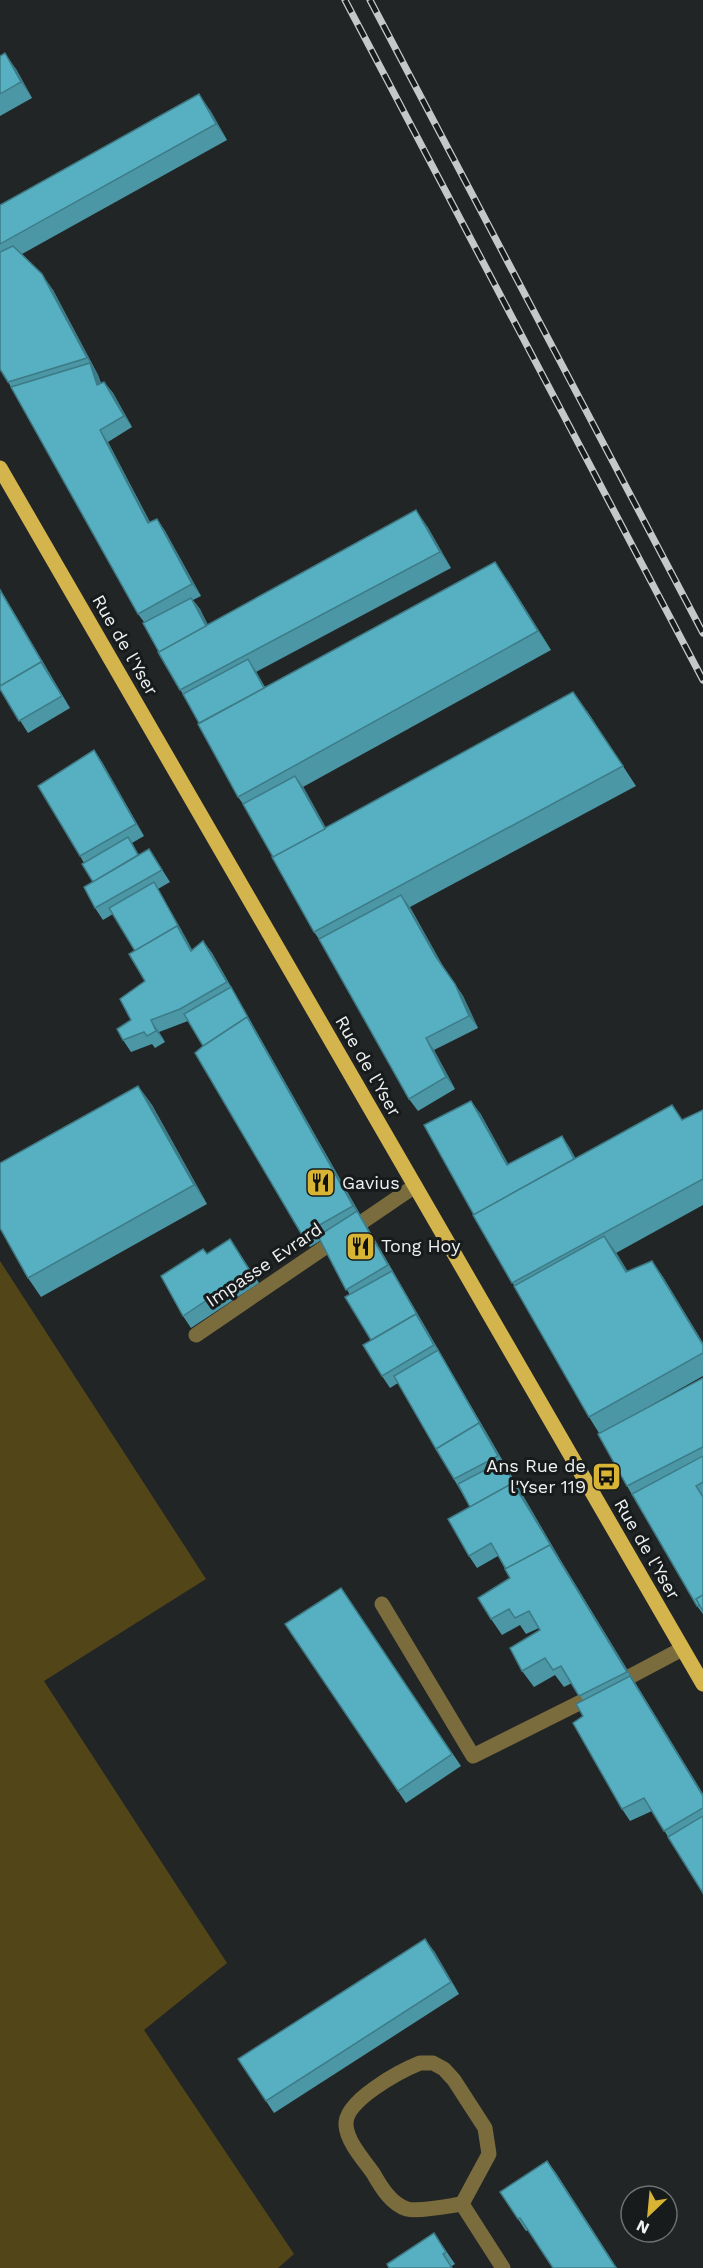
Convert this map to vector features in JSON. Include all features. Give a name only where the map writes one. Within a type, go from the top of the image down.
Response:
[{"type":"main road","name":"Rue de l'Yser","points":[[0,468],[703,1684]]},
{"type":"street","name":"Impasse Evrard","points":[[195,1335],[415,1186]]},
{"type":"street","points":[[382,1604],[473,1756],[585,1700]]},
{"type":"street","points":[[631,1676],[682,1649]]},
{"type":"street","points":[[420,2063],[433,2063],[444,2069],[454,2080],[485,2128],[489,2154],[462,2204],[408,2209],[396,2203],[385,2193],[356,2148],[346,2125],[348,2113],[355,2103],[409,2067],[420,2063]]},
{"type":"street","points":[[462,2204],[503,2268]]},
{"type":"shaded area","points":[[0,1261],[206,1579],[44,1681],[227,1963],[144,2030],[294,2254],[278,2268],[0,2268]]},
{"type":"building","points":[[5,53],[21,82],[0,94],[0,56]]},
{"type":"building","points":[[199,94],[216,124],[0,244],[0,205]]},
{"type":"building","points":[[13,246],[42,274],[87,358],[8,382],[0,369],[0,252]]},
{"type":"building","points":[[90,363],[97,385],[104,382],[124,416],[100,430],[148,523],[157,519],[192,584],[138,614],[11,387]]},
{"type":"building","points":[[416,510],[440,552],[180,690],[158,652]]},
{"type":"building","points":[[495,562],[538,631],[238,797],[198,724]]},
{"type":"building","points":[[0,590],[45,667],[41,662],[0,686]]},
{"type":"building","points":[[191,598],[206,626],[159,652],[143,623]]},
{"type":"building","points":[[248,659],[264,688],[199,723],[183,694]]},
{"type":"building","points":[[41,662],[62,696],[19,721],[0,686]]},
{"type":"building","points":[[573,692],[623,766],[314,932],[272,857]]},
{"type":"building","points":[[94,750],[136,824],[80,856],[38,786]]},
{"type":"building","points":[[295,776],[325,829],[273,857],[243,804]]},
{"type":"building","points":[[128,837],[138,855],[93,882],[82,864]]},
{"type":"building","points":[[149,849],[162,870],[95,908],[84,887]]},
{"type":"building","points":[[154,882],[181,931],[177,926],[135,951],[109,908]]},
{"type":"building","points":[[401,895],[436,957],[455,984],[469,1016],[426,1038],[446,1077],[409,1099],[319,939]]},
{"type":"building","points":[[177,926],[191,951],[203,941],[227,982],[180,1009],[151,1020],[156,1031],[147,1036],[144,1032],[123,1040],[117,1029],[131,1020],[120,999],[145,981],[129,954]]},
{"type":"building","points":[[231,987],[251,1023],[247,1017],[203,1046],[184,1014]]},
{"type":"building","points":[[247,1017],[353,1206],[302,1235],[195,1053]]},
{"type":"building","points":[[138,1086],[194,1185],[28,1278],[0,1228],[0,1163]]},
{"type":"building","points":[[471,1101],[507,1165],[562,1136],[574,1159],[474,1215],[424,1125]]},
{"type":"building","points":[[672,1105],[682,1120],[703,1110],[703,1179],[512,1283],[473,1215]]},
{"type":"building","points":[[357,1211],[388,1265],[346,1290],[318,1236]]},
{"type":"building","points":[[604,1236],[626,1272],[652,1261],[703,1345],[703,1353],[589,1417],[514,1286]]},
{"type":"building","points":[[230,1239],[250,1271],[183,1316],[161,1276],[203,1249],[207,1254]]},
{"type":"building","points":[[392,1271],[420,1320],[416,1314],[371,1340],[345,1297]]},
{"type":"building","points":[[416,1314],[434,1345],[382,1376],[363,1345]]},
{"type":"building","points":[[438,1350],[483,1429],[479,1423],[436,1449],[394,1376]]},
{"type":"building","points":[[703,1378],[703,1447],[627,1486],[598,1434]]},
{"type":"building","points":[[479,1423],[498,1456],[454,1479],[436,1449]]},
{"type":"building","points":[[703,1456],[703,1482],[696,1486],[703,1497],[703,1595],[696,1599],[700,1605],[697,1606],[632,1494]]},
{"type":"building","points":[[502,1461],[517,1488],[513,1483],[470,1507],[458,1484]]},
{"type":"building","points":[[513,1483],[553,1549],[550,1545],[506,1569],[491,1543],[469,1556],[448,1519]]},
{"type":"building","points":[[550,1545],[627,1672],[579,1696],[561,1666],[553,1670],[545,1658],[522,1671],[510,1648],[540,1630],[529,1611],[515,1618],[509,1609],[491,1619],[478,1598],[510,1578],[505,1569]]},
{"type":"building","points":[[341,1588],[452,1754],[398,1791],[285,1624]]},
{"type":"building","points":[[703,1595],[703,1611],[696,1599]]},
{"type":"building","points":[[630,1676],[703,1796],[703,1808],[664,1831],[644,1798],[622,1809],[573,1723],[583,1716],[576,1704]]},
{"type":"building","points":[[703,1816],[703,1893],[668,1837]]},
{"type":"building","points":[[425,1939],[451,1982],[266,2101],[238,2059]]},
{"type":"building","points":[[547,2161],[616,2268],[553,2268],[500,2192]]},
{"type":"building","points":[[434,2233],[446,2252],[443,2254],[452,2268],[389,2268],[387,2264]]},
{"type":"railway","points":[[345,0],[703,680]]},
{"type":"railway","points":[[370,0],[703,633]]},
{"type":"place","name":"Gavius","points":[[321,1183]]},
{"type":"place","name":"Tong Hoy","points":[[360,1246]]},
{"type":"place","name":"Ans Rue de l'Yser 119","points":[[607,1476]]}]
